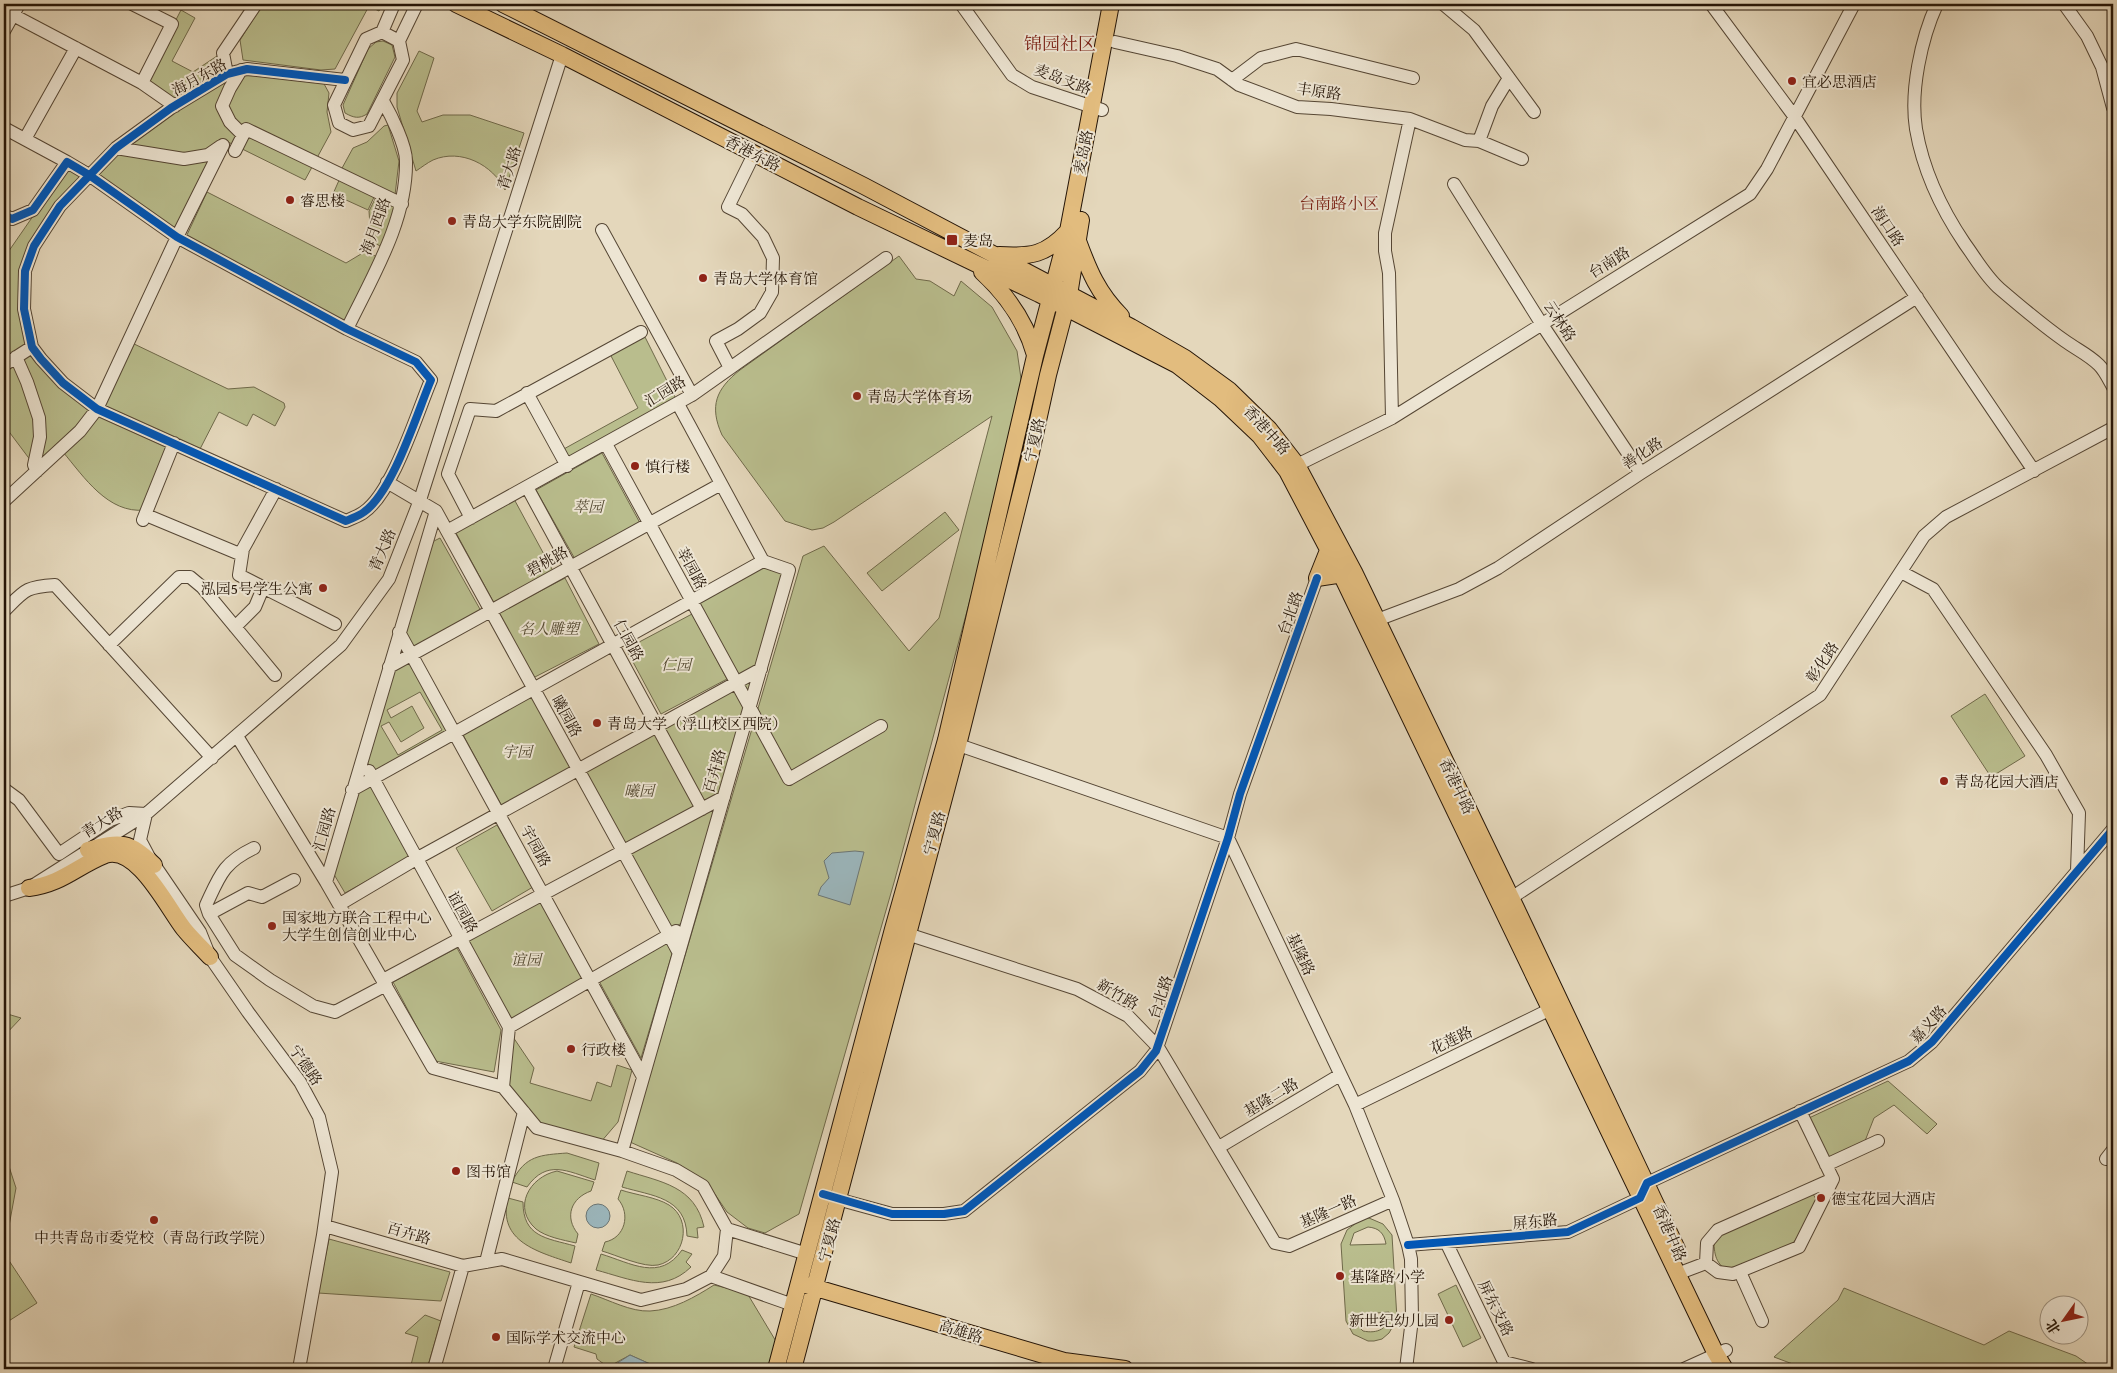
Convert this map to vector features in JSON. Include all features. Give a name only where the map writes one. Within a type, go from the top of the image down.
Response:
[{"type":"main road","name":"香港东路","points":[[456,4],[562,55],[858,207],[971,262],[1060,298]]},
{"type":"main road","name":"香港东路","points":[[503,4],[995,255],[1060,298]]},
{"type":"main road","name":"麦岛路","points":[[1060,298],[1097,109],[1111,4]]},
{"type":"main road","name":"麦岛路","points":[[1097,109],[1115,42],[1122,4]]},
{"type":"main road","points":[[995,255],[1033,255],[1073,235],[1095,284],[1106,302],[1131,327]]},
{"type":"main road","points":[[971,262],[995,284],[1019,316],[1030,338],[1035,356]]},
{"type":"main road","name":"香港中路","points":[[1060,298],[1131,327],[1185,358],[1230,390],[1269,429],[1297,464],[1331,542],[1506,901]]},
{"type":"main road","name":"香港中路","points":[[1060,298],[1177,365],[1221,399],[1260,436],[1287,471],[1331,542]]},
{"type":"main road","name":"宁夏路","points":[[952,742],[1035,356],[1060,298]]},
{"type":"main road","name":"宁夏路","points":[[776,1369],[823,1194],[900,931],[1030,457],[1048,376],[1060,298]]},
{"type":"main road","points":[[1317,578],[1331,542]]},
{"type":"main road","points":[[1317,578],[1347,573]]},
{"type":"main road","name":"香港中路","points":[[1347,573],[1377,620],[1506,901],[1721,1352],[1725,1369]]},
{"type":"main road","points":[[88,850],[112,845],[130,846],[140,850],[154,865]]},
{"type":"main road","points":[[29,888],[62,879],[108,854],[125,857],[143,870],[184,930],[210,957]]},
{"type":"main road","name":"宁夏路","points":[[793,1369],[840,1200],[900,931]]},
{"type":"main road","name":"高雄路","points":[[800,1284],[1062,1365],[1125,1369]]},
{"type":"main road","name":"香港中路","points":[[1721,1352],[1738,1369]]},
{"type":"street","points":[[132,4],[172,24],[142,83]]},
{"type":"street","points":[[227,74],[224,53],[256,4]]},
{"type":"street","points":[[394,4],[382,32],[366,39],[334,105],[339,123],[353,130],[369,126],[382,102],[403,60],[399,41],[417,4]]},
{"type":"street","name":"麦岛支路","points":[[961,4],[1012,75],[1032,87],[1097,109]]},
{"type":"street","points":[[1444,4],[1474,30],[1534,112]]},
{"type":"street","name":"海口路","points":[[1711,4],[1794,116],[2034,471]]},
{"type":"street","name":"台南路","points":[[1297,464],[1392,418],[1541,323],[1750,194],[1767,169],[1854,4]]},
{"type":"street","points":[[1938,4],[1922,47],[1916,99],[1916,128],[1925,165],[1938,196],[1958,233],[1982,269],[1997,287],[2045,326],[2090,357],[2100,366],[2113,387]]},
{"type":"street","points":[[2064,4],[2087,36],[2098,59],[2113,108]]},
{"type":"street","points":[[4,31],[16,9],[76,48],[142,83],[175,106]]},
{"type":"street","points":[[382,32],[399,41]]},
{"type":"street","name":"丰原路","points":[[1115,42],[1177,56],[1217,69],[1239,85],[1297,107],[1331,109],[1410,119],[1465,140],[1478,140],[1522,159]]},
{"type":"street","points":[[25,139],[76,48]]},
{"type":"street","points":[[1232,80],[1261,58],[1296,49],[1412,78]]},
{"type":"street","name":"青大路","points":[[4,896],[29,888],[146,814],[341,645],[389,579],[420,500],[562,55]]},
{"type":"street","name":"海月东路","points":[[116,148],[175,106],[227,74],[247,69],[345,80]]},
{"type":"street","points":[[241,70],[222,106],[230,122],[243,135]]},
{"type":"street","points":[[1478,140],[1492,106],[1509,78]]},
{"type":"street","name":"海月西路","points":[[347,329],[383,255],[402,204],[407,160],[394,119],[382,102]]},
{"type":"street","points":[[1392,418],[1389,273],[1385,251],[1385,233],[1410,119]]},
{"type":"street","points":[[4,128],[90,175],[177,238],[347,329],[416,362],[431,380],[382,493],[365,512],[346,521],[97,409],[63,383],[32,347],[24,309],[25,270],[34,246],[60,206],[90,175],[116,148],[184,159],[208,155],[223,145],[177,238],[97,409],[80,431],[4,499]]},
{"type":"street","points":[[236,151],[246,129],[402,204]]},
{"type":"street","points":[[730,368],[716,341],[738,329],[760,313],[772,292],[772,258],[763,237],[742,214],[728,206],[754,154]]},
{"type":"street","points":[[4,214],[12,219],[33,210],[67,162]]},
{"type":"street","name":"云林路","points":[[1454,184],[1541,323],[1641,473]]},
{"type":"street","points":[[602,230],[692,395]]},
{"type":"street","name":"汇园路","points":[[447,531],[678,404],[886,258]]},
{"type":"street","name":"善化路","points":[[1377,620],[1459,589],[1498,568],[1641,473],[1916,297]]},
{"type":"street","points":[[471,518],[448,474],[470,409],[496,411],[641,332]]},
{"type":"street","points":[[4,366],[32,347]]},
{"type":"street","points":[[16,357],[39,418],[40,437],[34,465],[37,471]]},
{"type":"street","points":[[527,394],[567,466]]},
{"type":"street","points":[[352,790],[763,561],[678,404]]},
{"type":"street","name":"彰化路","points":[[1506,901],[1820,695],[1924,536],[1946,517],[2113,428]]},
{"type":"street","points":[[174,444],[145,517],[242,555]]},
{"type":"street","points":[[606,444],[789,779],[881,726]]},
{"type":"street","name":"曦园路","points":[[387,482],[436,511],[679,953]]},
{"type":"street","name":"碧桃路","points":[[389,667],[721,484]]},
{"type":"street","name":"仁园路","points":[[527,487],[702,809]]},
{"type":"street","points":[[276,489],[243,549],[239,575],[335,624]]},
{"type":"street","name":"汇园路","points":[[326,882],[436,511]]},
{"type":"street","name":"百卉路","points":[[622,1151],[789,570],[763,561]]},
{"type":"street","points":[[1900,572],[1933,589],[2046,755],[2079,813],[2077,871]]},
{"type":"street","points":[[109,644],[179,577],[190,576],[275,675]]},
{"type":"street","name":"台北路","points":[[823,1194],[892,1214],[944,1214],[964,1211],[1140,1071],[1158,1047],[1228,838],[1244,784],[1317,578]]},
{"type":"street","points":[[4,611],[25,590],[34,586],[55,586],[212,758]]},
{"type":"street","points":[[235,627],[255,608],[263,588]]},
{"type":"street","name":"宇园路","points":[[400,632],[643,1077]]},
{"type":"street","points":[[340,904],[416,859],[761,669]]},
{"type":"street","points":[[237,736],[340,904],[433,1068],[503,1087],[537,1128],[622,1151],[676,1170],[703,1186],[727,1229],[724,1256],[711,1276],[793,1305]]},
{"type":"street","points":[[952,742],[1228,838]]},
{"type":"street","name":"谊园路","points":[[362,758],[509,1027]]},
{"type":"street","points":[[4,790],[19,800],[59,854],[110,820],[129,813],[146,814]]},
{"type":"street","points":[[254,848],[237,857],[222,871],[206,905],[209,914],[235,955],[270,980],[312,1006],[335,1012],[459,938],[724,797]]},
{"type":"street","name":"宁德路","points":[[146,814],[140,840],[154,865],[200,932],[210,957],[300,1082],[319,1117],[332,1172],[299,1369]]},
{"type":"street","name":"嘉义路","points":[[1644,1190],[1800,1111],[1902,1064],[1922,1051],[2113,829]]},
{"type":"street","name":"基隆路","points":[[1228,838],[1355,1105],[1393,1200],[1411,1259],[1412,1319],[1406,1369]]},
{"type":"street","points":[[209,914],[248,893],[262,897],[294,880]]},
{"type":"street","points":[[503,1087],[509,1027],[687,925]]},
{"type":"street","name":"新竹路","points":[[900,931],[1077,989],[1128,1016],[1158,1047],[1220,1147],[1275,1243]]},
{"type":"street","name":"花莲路","points":[[1355,1105],[1556,1007]]},
{"type":"street","name":"基隆二路","points":[[1220,1147],[1340,1075]]},
{"type":"street","points":[[1800,1111],[1833,1179]]},
{"type":"street","points":[[486,1262],[524,1112]]},
{"type":"street","points":[[1826,1165],[1878,1141]]},
{"type":"street","points":[[1706,1263],[1707,1243],[1718,1230],[1833,1179]]},
{"type":"street","points":[[1706,1263],[1718,1272],[1733,1274],[1799,1247],[1833,1179]]},
{"type":"street","name":"屏东路","points":[[1408,1245],[1568,1232],[1644,1190]]},
{"type":"street","name":"基隆一路","points":[[1275,1243],[1289,1246],[1393,1200]]},
{"type":"street","name":"百卉路","points":[[324,1226],[463,1266],[502,1259],[641,1300],[686,1289],[711,1276]]},
{"type":"street","points":[[727,1229],[808,1254]]},
{"type":"street","name":"屏东支路","points":[[1446,1242],[1504,1362],[1532,1369]]},
{"type":"street","points":[[1682,1272],[1706,1263]]},
{"type":"street","points":[[434,1369],[463,1266]]},
{"type":"street","points":[[1740,1272],[1762,1320]]},
{"type":"street","points":[[554,1369],[579,1282]]},
{"type":"street","points":[[1684,1369],[1721,1352]]},
{"type":"green space","points":[[263,4],[383,4],[379,11],[369,6],[335,69],[321,70],[243,60],[240,40]]},
{"type":"green space","points":[[181,10],[195,18],[172,61],[193,72],[220,54],[224,72],[174,102],[144,82]]},
{"type":"green space","points":[[383,41],[392,45],[395,57],[367,114],[361,117],[348,115],[345,113],[343,105],[368,49],[376,42]]},
{"type":"green space","points":[[419,51],[434,58],[417,111],[422,122],[443,115],[470,115],[524,133],[505,190],[493,173],[475,161],[465,158],[444,157],[433,160],[416,171],[397,107],[397,93]]},
{"type":"green space","points":[[245,73],[323,82],[329,93],[327,112],[331,132],[305,180],[226,141],[208,153],[185,156],[127,145],[198,96],[229,79]]},
{"type":"green space","points":[[388,125],[399,161],[395,195],[341,170],[353,148],[367,142],[384,126]]},
{"type":"green space","points":[[121,152],[212,158],[175,232],[96,175]]},
{"type":"green space","points":[[67,167],[84,176],[31,244],[29,345],[4,362],[4,258]]},
{"type":"green space","points":[[340,178],[375,195],[368,210],[333,194]]},
{"type":"green space","points":[[207,192],[346,263],[366,251],[377,257],[346,324],[186,237]]},
{"type":"green space","points":[[377,195],[398,205],[382,247],[371,241],[369,211]]},
{"type":"green space","points":[[899,256],[916,279],[930,281],[954,296],[961,281],[992,307],[1017,351],[1024,399],[895,879],[799,1214],[765,1233],[748,1228],[727,1212],[708,1184],[677,1163],[630,1142],[803,556],[824,546],[909,651],[939,618],[992,416],[834,522],[823,528],[812,530],[785,521],[722,435],[716,415],[717,399],[725,384],[740,370]]},
{"type":"green space","points":[[644,335],[676,399],[568,460],[562,450],[638,408],[610,354]]},
{"type":"green space","points":[[130,342],[228,389],[254,387],[284,403],[285,407],[275,426],[253,414],[247,426],[219,412],[199,451],[100,408]]},
{"type":"green space","points":[[31,351],[90,409],[76,426],[34,465],[4,425],[4,369]]},
{"type":"green space","points":[[97,413],[169,445],[145,510],[132,510],[108,500],[88,482],[63,452]]},
{"type":"green space","name":"萃园","points":[[602,453],[640,523],[575,559],[536,490]]},
{"type":"green space","points":[[514,499],[553,571],[494,603],[455,531]]},
{"type":"green space","points":[[945,512],[959,530],[882,591],[867,573]]},
{"type":"green space","points":[[440,538],[481,611],[413,649],[403,632],[430,543]]},
{"type":"green space","points":[[764,565],[787,572],[757,666],[737,678],[695,601]]},
{"type":"green space","name":"名人雕塑","points":[[565,578],[599,644],[533,678],[499,613]]},
{"type":"green space","name":"仁园","points":[[692,614],[727,679],[661,714],[626,649]]},
{"type":"green space","points":[[411,658],[451,732],[374,775],[365,758],[391,670]],"holes":[[[420,692],[442,730],[398,755],[381,726],[389,722],[401,742],[424,728],[412,706],[391,718],[387,710]]]},
{"type":"green space","name":"曦园","points":[[754,677],[720,795],[624,847],[582,770]]},
{"type":"green space","points":[[1985,694],[2025,756],[1991,777],[1951,716]]},
{"type":"green space","name":"宇园","points":[[531,695],[571,768],[502,806],[462,733]]},
{"type":"green space","points":[[372,784],[410,857],[345,893],[332,871],[356,793]]},
{"type":"green space","points":[[717,807],[684,922],[670,929],[630,853]]},
{"type":"green space","points":[[497,825],[533,887],[492,911],[456,848]]},
{"type":"green space","name":"谊园","points":[[541,899],[586,978],[512,1020],[467,941]]},
{"type":"green space","points":[[667,943],[672,954],[641,1058],[599,981]]},
{"type":"green space","points":[[457,948],[501,1030],[494,1072],[435,1061],[393,982]]},
{"type":"green space","points":[[4,1013],[21,1018],[4,1036]]},
{"type":"green space","points":[[511,1034],[534,1068],[530,1083],[591,1101],[597,1082],[611,1087],[617,1065],[632,1070],[618,1122],[600,1143],[538,1126],[505,1086]]},
{"type":"green space","points":[[1888,1081],[1937,1124],[1927,1134],[1894,1105],[1874,1118],[1865,1141],[1829,1159],[1809,1118]]},
{"type":"green space","points":[[4,1151],[16,1188],[4,1253]]},
{"type":"green space","points":[[567,1153],[599,1163],[595,1180],[566,1171],[550,1170],[535,1178],[527,1187],[512,1182],[522,1166],[528,1161],[542,1156]]},
{"type":"green space","points":[[557,1171],[594,1182],[591,1191],[579,1198],[574,1203],[572,1209],[571,1221],[578,1234],[576,1243],[540,1232],[529,1221],[525,1212],[527,1194],[532,1186],[547,1174]]},
{"type":"green space","points":[[627,1171],[664,1183],[685,1194],[700,1213],[704,1227],[697,1228],[698,1238],[687,1236],[681,1213],[674,1206],[655,1196],[622,1187]]},
{"type":"green space","points":[[621,1190],[658,1200],[669,1205],[677,1212],[681,1220],[683,1238],[680,1247],[667,1261],[658,1265],[645,1265],[602,1251],[605,1242],[617,1236],[624,1225],[624,1211],[618,1199]]},
{"type":"green space","points":[[1813,1194],[1820,1206],[1793,1243],[1733,1271],[1720,1264],[1716,1256],[1714,1241],[1720,1234]]},
{"type":"green space","points":[[508,1198],[523,1202],[527,1223],[538,1234],[575,1246],[571,1263],[534,1249],[523,1243],[515,1235],[509,1225],[506,1213]]},
{"type":"green space","points":[[1369,1218],[1383,1224],[1392,1235],[1397,1319],[1389,1333],[1382,1339],[1374,1341],[1368,1341],[1353,1334],[1346,1321],[1341,1244],[1347,1230],[1360,1220]],"holes":[[[1368,1227],[1380,1232],[1386,1244],[1350,1245],[1354,1233]],[[1389,1312],[1389,1318],[1385,1326],[1373,1332],[1363,1331],[1356,1324],[1353,1315]]]},
{"type":"green space","points":[[329,1239],[450,1272],[441,1301],[318,1293]]},
{"type":"green space","points":[[682,1250],[692,1254],[686,1262],[691,1267],[680,1276],[669,1281],[645,1282],[596,1270],[601,1254],[634,1265],[655,1268],[673,1260]]},
{"type":"green space","points":[[4,1253],[37,1303],[4,1324]]},
{"type":"green space","points":[[714,1285],[747,1293],[777,1343],[770,1369],[719,1369],[701,1365],[700,1369],[659,1368],[630,1355],[608,1367],[597,1359],[596,1354],[574,1347],[591,1294],[628,1308],[650,1311],[675,1305]]},
{"type":"green space","points":[[1456,1285],[1481,1338],[1463,1347],[1438,1294]]},
{"type":"green space","points":[[1844,1288],[1984,1345],[2009,1331],[2040,1343],[2040,1346],[2049,1346],[2076,1356],[2095,1369],[1806,1369],[1774,1357],[1838,1300]]},
{"type":"green space","points":[[425,1315],[441,1321],[427,1369],[410,1369],[418,1337],[405,1333]]},
{"type":"water","points":[[864,852],[850,905],[818,895],[821,887],[829,878],[824,861],[832,853]]},
{"type":"water","points":[[598,1204],[607,1207],[610,1216],[607,1225],[598,1228],[589,1225],[586,1216],[589,1207]]},
{"type":"water","points":[[630,1355],[659,1368],[677,1367],[680,1369],[608,1369]]},
{"type":"cycle path","points":[[4,215],[12,219],[33,210],[67,162],[89,175],[177,237],[347,329],[416,362],[431,380],[403,451],[385,488],[375,502],[362,513],[346,521],[97,409],[63,383],[32,347],[24,309],[25,271],[34,246],[60,206],[116,148],[171,108],[227,74],[247,69],[345,80]]},
{"type":"cycle path","points":[[823,1194],[892,1214],[944,1214],[964,1211],[1140,1071],[1156,1051],[1228,838],[1240,794],[1317,578]]},
{"type":"cycle path","points":[[1408,1245],[1568,1232],[1640,1198],[1647,1183],[1909,1061],[1932,1042],[2113,829]]},
{"type":"place","name":"宜必思酒店","points":[[1792,81]]},
{"type":"place","name":"睿思楼","points":[[290,200]]},
{"type":"place","name":"青岛大学东院剧院","points":[[452,221]]},
{"type":"place","name":"麦岛","points":[[952,240]]},
{"type":"place","name":"青岛大学体育馆","points":[[703,278]]},
{"type":"place","name":"青岛大学体育场","points":[[857,396]]},
{"type":"place","name":"慎行楼","points":[[635,466]]},
{"type":"place","name":"泓园5号学生公寓","points":[[323,588]]},
{"type":"place","name":"青岛大学（浮山校区西院）","points":[[597,723]]},
{"type":"place","name":"青岛花园大酒店","points":[[1944,781]]},
{"type":"place","name":"国家地方联合工程中心 大学生创信创业中心","points":[[272,926]]},
{"type":"place","name":"行政楼","points":[[571,1049]]},
{"type":"place","name":"图书馆","points":[[456,1171]]},
{"type":"place","name":"德宝花园大酒店","points":[[1821,1198]]},
{"type":"place","name":"中共青岛市委党校（青岛行政学院）","points":[[154,1220]]},
{"type":"place","name":"基隆路小学","points":[[1340,1276]]},
{"type":"place","name":"新世纪幼儿园","points":[[1449,1320]]},
{"type":"place","name":"国际学术交流中心","points":[[496,1337]]},
{"type":"district","name":"锦园社区","points":[[1060,43]]},
{"type":"district","name":"台南路小区","points":[[1339,203]]}]
